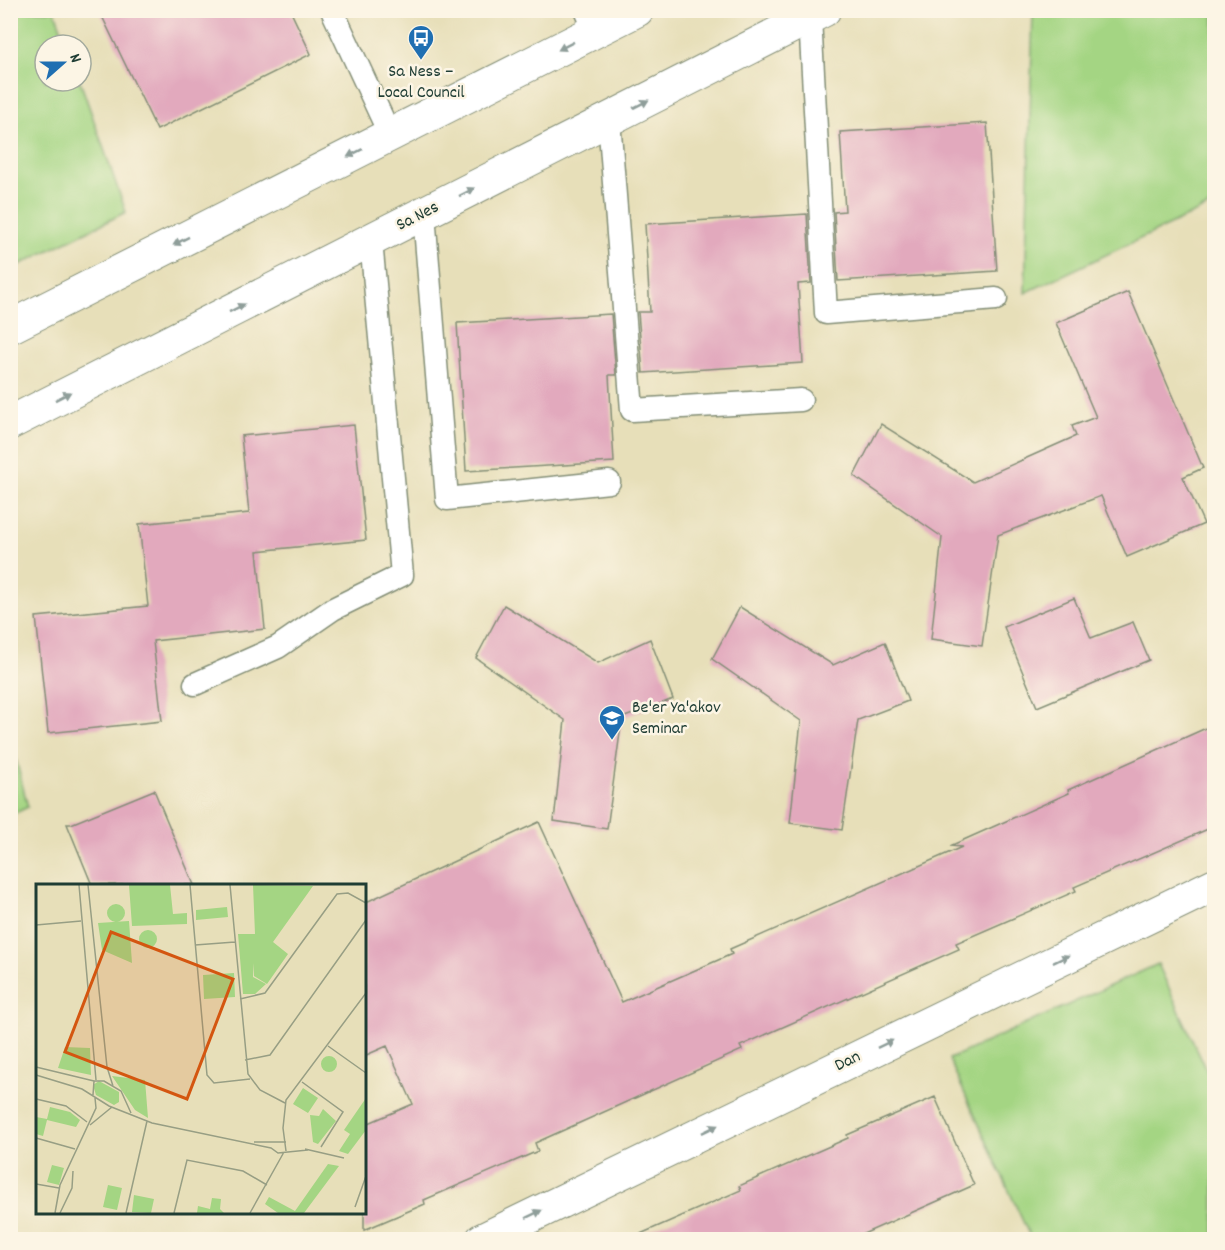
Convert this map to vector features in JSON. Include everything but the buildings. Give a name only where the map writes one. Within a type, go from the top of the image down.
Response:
[{"type":"street","points":[[10,327],[390,135],[590,21],[637,10]]},
{"type":"street","name":"Sa Nes","points":[[10,423],[817,14]]},
{"type":"street","name":"Dan","points":[[482,1239],[1215,885]]},
{"type":"lane","points":[[332,10],[390,135]]},
{"type":"lane","points":[[817,14],[826,313],[996,299]]},
{"type":"lane","points":[[609,120],[632,410],[801,400]]},
{"type":"lane","points":[[424,214],[447,499],[609,482]]},
{"type":"lane","points":[[195,684],[278,647],[333,609],[402,575],[371,241]]},
{"type":"green space","points":[[11,10],[55,11],[63,33],[33,33],[33,93],[84,93],[126,212],[11,269]]},
{"type":"green space","points":[[1033,11],[1214,11],[1214,204],[1025,293]]},
{"type":"green space","points":[[10,736],[28,807],[11,815],[10,815]]},
{"type":"green space","points":[[1158,964],[1214,1087],[1214,1239],[1031,1239],[949,1059]]},
{"type":"place","name":"Sa Ness – Local Council","points":[[421,61]]},
{"type":"place","name":"Be'er Ya'akov Seminar","points":[[612,741]]}]
